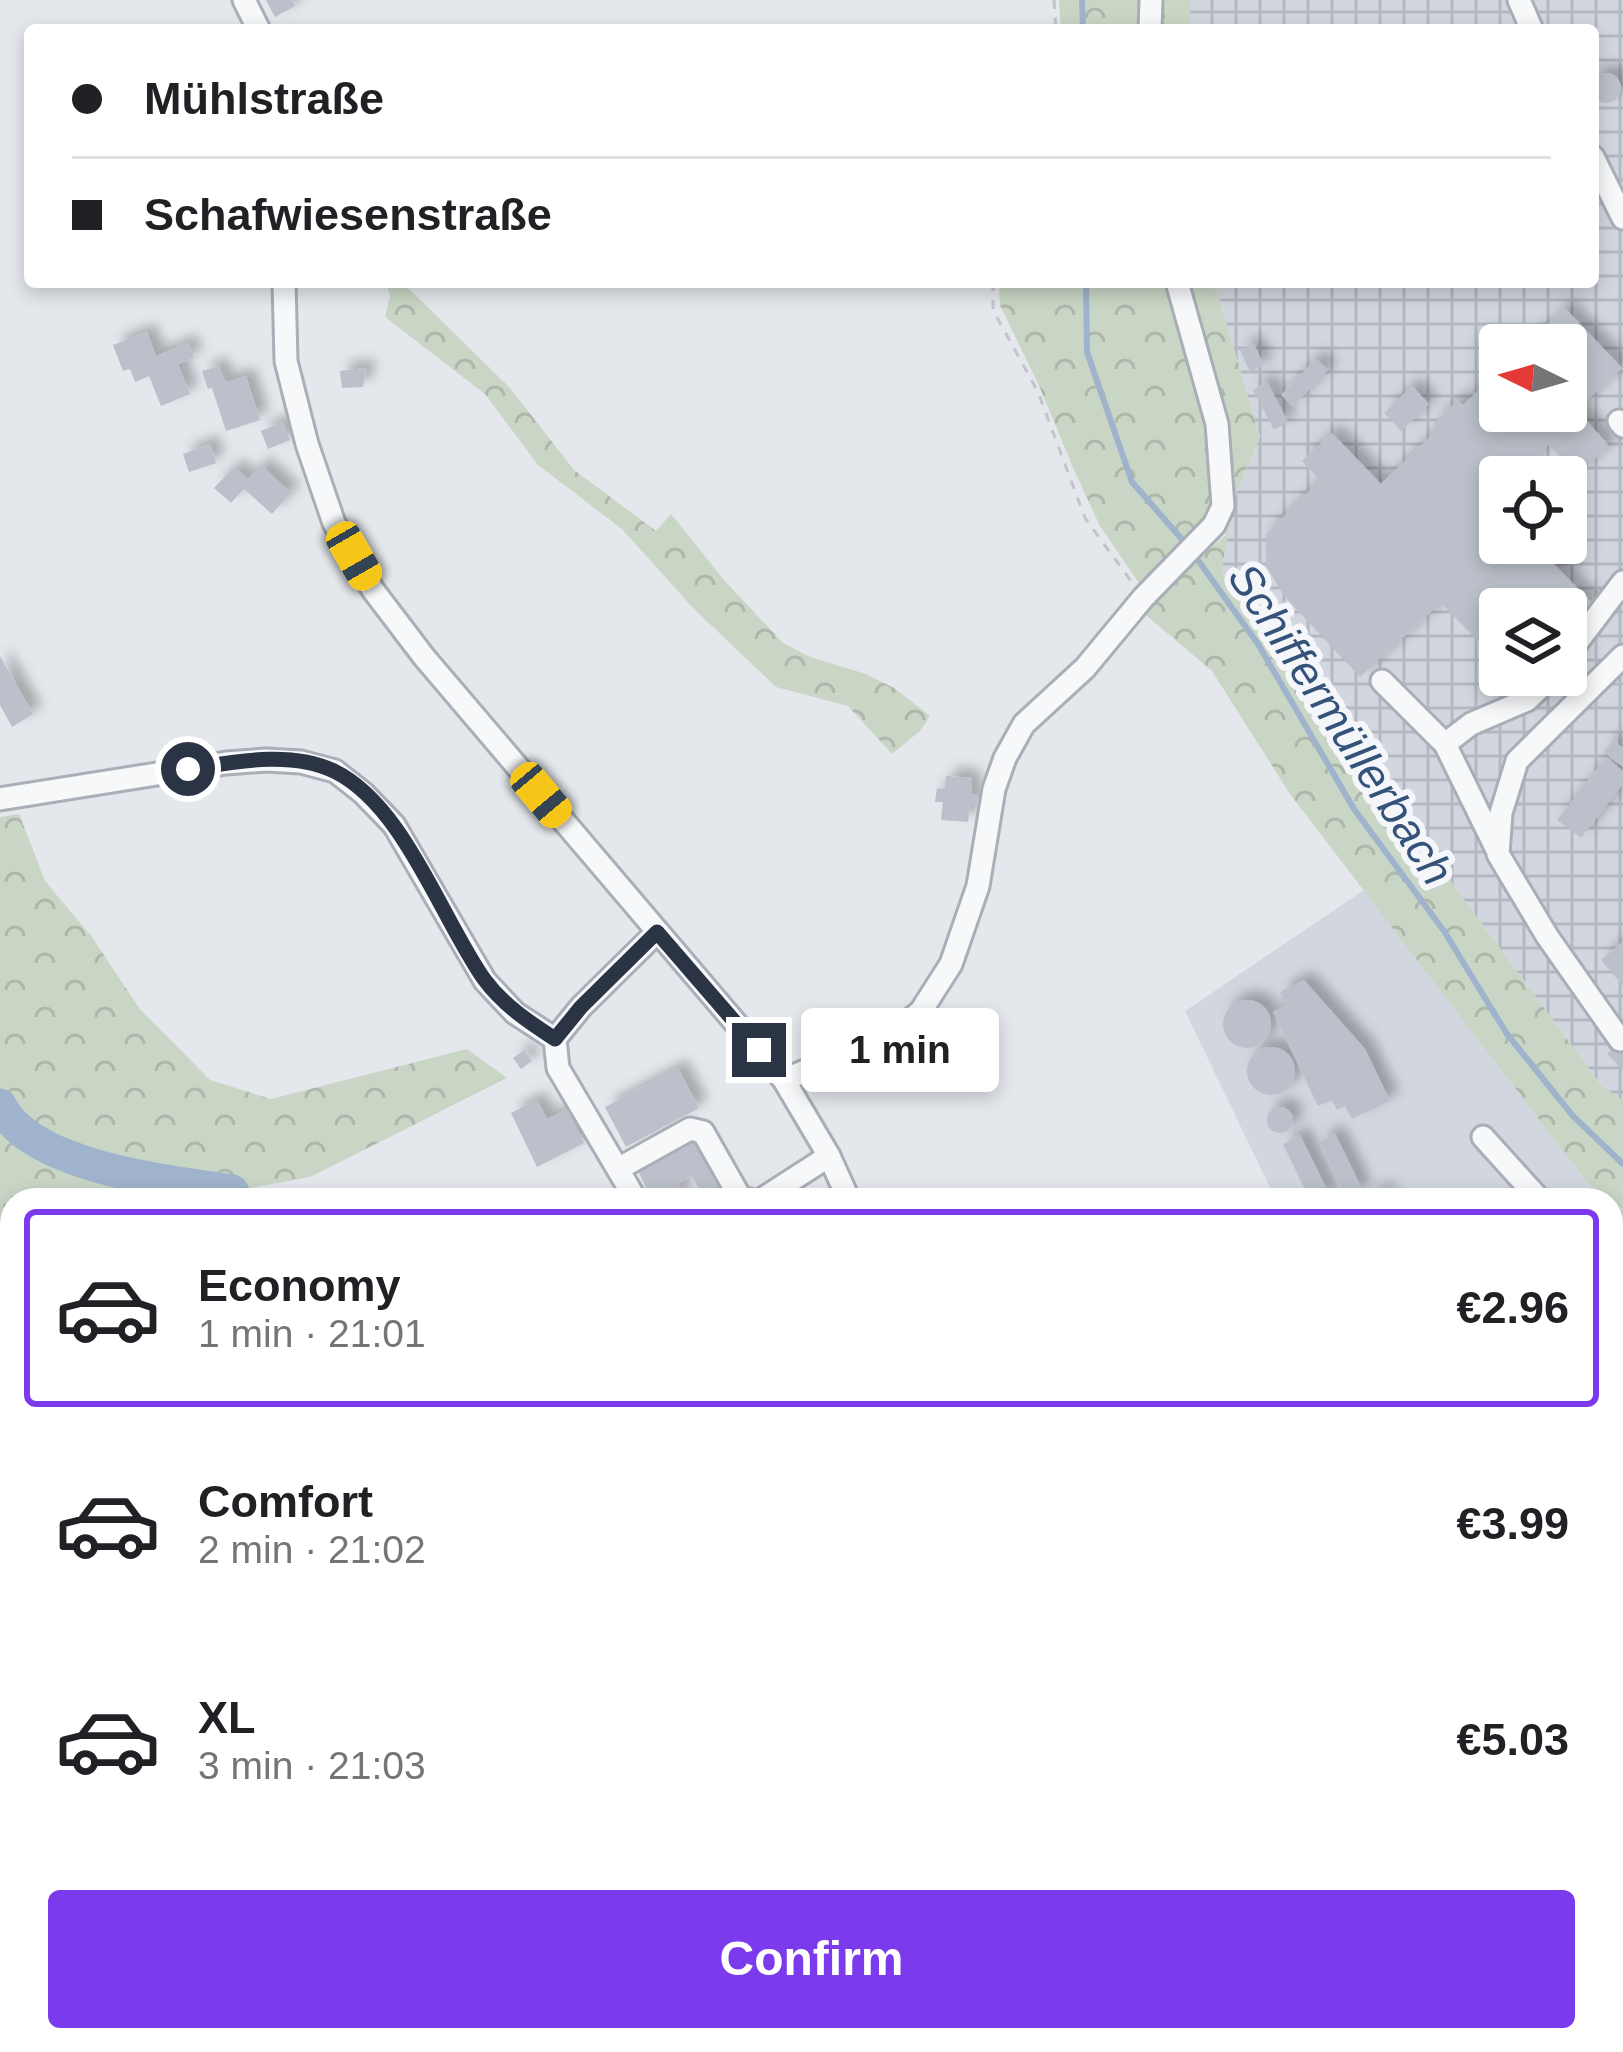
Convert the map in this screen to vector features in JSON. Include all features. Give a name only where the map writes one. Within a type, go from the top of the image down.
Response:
[{"type":"street","points":[[1599,169],[1622,214]]},
{"type":"street","points":[[284,288],[286,361],[307,444],[334,523],[373,590],[424,657],[784,1080],[844,1188]]},
{"type":"street","points":[[784,1080],[895,1033],[921,1011],[951,964],[978,886],[994,789],[1024,724],[1085,668],[1143,598],[1206,536],[1223,506],[1217,424],[1179,288]]},
{"type":"street","points":[[1587,629],[1623,582]]},
{"type":"street","points":[[1498,854],[1501,813],[1517,761],[1623,656]]},
{"type":"street","points":[[1382,681],[1445,744],[1498,854],[1546,936],[1620,1040]]},
{"type":"street","points":[[1445,744],[1471,724],[1531,696]]},
{"type":"street","points":[[0,799],[266,760],[301,762],[334,771],[394,825],[485,981],[515,1013],[555,1039]]},
{"type":"street","points":[[629,1188],[558,1068],[555,1039],[657,932]]},
{"type":"street","points":[[618,1169],[690,1129],[703,1132],[735,1188]]},
{"type":"street","points":[[1483,1137],[1529,1188]]},
{"type":"street","points":[[780,1188],[829,1156]]},
{"type":"path","points":[[993,288],[993,310],[1038,392],[1085,518],[1143,598]]},
{"type":"shaded area","points":[[1190,0],[1623,0],[1623,1101],[1601,1085],[1221,571],[1237,491],[1260,437],[1216,288],[1599,288],[1599,24],[1190,24]]},
{"type":"shaded area","points":[[1364,890],[1593,1188],[1270,1188],[1185,1011]]},
{"type":"green space","points":[[1059,0],[1190,0],[1190,24],[1061,24]]},
{"type":"green space","points":[[388,288],[408,288],[510,388],[574,470],[656,531],[671,514],[783,643],[894,688],[930,716],[920,731],[892,754],[848,706],[776,687],[693,608],[622,529],[538,465],[485,394],[385,317]]},
{"type":"green space","points":[[999,288],[1216,288],[1260,437],[1237,491],[1221,571],[1601,1085],[1623,1101],[1623,1188],[1589,1185],[1290,794],[1212,671],[1140,610],[1227,534],[1207,531],[1145,592],[1100,526],[1000,305]]},
{"type":"green space","points":[[19,814],[45,881],[92,937],[139,1008],[210,1080],[271,1099],[467,1049],[507,1078],[310,1177],[250,1188],[0,1188],[0,817]]},
{"type":"building","points":[[266,0],[292,0],[295,6],[275,17]]},
{"type":"building","points":[[1612,74],[1620,82],[1617,99],[1599,101],[1599,75]]},
{"type":"building","points":[[1565,308],[1580,324],[1548,324]]},
{"type":"building","points":[[1587,331],[1622,368],[1587,401]]},
{"type":"building","points":[[147,332],[156,356],[188,343],[194,358],[178,364],[190,394],[161,406],[149,376],[135,382],[130,369],[123,371],[113,345]]},
{"type":"building","points":[[1254,344],[1264,366],[1250,372],[1240,350]]},
{"type":"building","points":[[1316,359],[1328,370],[1293,406],[1281,395]]},
{"type":"building","points":[[219,366],[225,383],[246,376],[260,420],[226,431],[202,371]]},
{"type":"building","points":[[367,368],[363,387],[342,388],[340,371]]},
{"type":"building","points":[[1267,382],[1288,422],[1274,430],[1253,390]]},
{"type":"building","points":[[1412,386],[1429,404],[1401,431],[1384,413]]},
{"type":"building","points":[[1479,389],[1479,432],[1587,432],[1587,421],[1609,446],[1587,467],[1587,456],[1560,456],[1548,445],[1537,456],[1479,456],[1479,564],[1554,564],[1577,588],[1479,588],[1479,642],[1441,603],[1360,677],[1284,596],[1266,566],[1266,534],[1320,480],[1302,461],[1332,433],[1381,484],[1438,429],[1433,424],[1458,400],[1463,405]]},
{"type":"building","points":[[283,422],[290,440],[268,449],[261,431]]},
{"type":"building","points":[[210,444],[216,463],[189,472],[183,454]]},
{"type":"building","points":[[261,465],[291,493],[272,514],[244,489],[231,503],[214,488],[234,467],[248,480]]},
{"type":"building","points":[[0,656],[33,714],[12,727],[0,705]]},
{"type":"building","points":[[1613,740],[1623,748],[1623,767],[1604,752]]},
{"type":"building","points":[[1606,757],[1623,771],[1623,784],[1581,838],[1557,820]]},
{"type":"building","points":[[946,776],[972,778],[971,794],[978,794],[977,806],[970,806],[968,822],[941,820],[943,802],[935,802],[937,788],[945,789]]},
{"type":"building","points":[[1623,941],[1623,986],[1601,960]]},
{"type":"building","points":[[1304,980],[1365,1049],[1390,1101],[1352,1119],[1345,1106],[1337,1110],[1332,1100],[1318,1106],[1273,1012],[1286,1006],[1280,992]]},
{"type":"building","points":[[1247,1000],[1264,1007],[1271,1024],[1264,1041],[1247,1048],[1230,1041],[1223,1024],[1230,1007]]},
{"type":"building","points":[[1623,1037],[1623,1070],[1607,1054]]},
{"type":"building","points":[[1271,1047],[1288,1054],[1295,1071],[1288,1088],[1271,1095],[1254,1088],[1247,1071],[1254,1054]]},
{"type":"building","points":[[524,1050],[532,1061],[521,1069],[513,1058]]},
{"type":"building","points":[[678,1068],[699,1108],[626,1147],[605,1107]]},
{"type":"building","points":[[537,1100],[547,1119],[567,1109],[584,1143],[537,1167],[511,1113]]},
{"type":"building","points":[[1280,1107],[1293,1120],[1280,1133],[1267,1120]]},
{"type":"building","points":[[1335,1134],[1362,1188],[1341,1188],[1319,1142]]},
{"type":"building","points":[[1300,1135],[1326,1188],[1304,1188],[1283,1144]]},
{"type":"building","points":[[697,1137],[723,1188],[698,1188],[692,1176],[678,1184],[680,1188],[646,1188],[638,1171]]},
{"type":"waterway","name":"Schiffermüllerbach","points":[[1082,0],[1083,24]]},
{"type":"waterway","name":"Schiffermüllerbach","points":[[1086,288],[1087,352],[1132,482],[1187,545]]},
{"type":"waterway","name":"Schiffermüllerbach","points":[[1195,556],[1258,644],[1354,809],[1444,931],[1507,1034],[1573,1116],[1623,1164]]},
{"type":"waterway","points":[[0,1105],[16,1126],[40,1144],[70,1157],[139,1176],[213,1188]]},
{"type":"route","points":[[188,769],[266,760],[301,762],[334,771],[394,825],[485,981],[515,1013],[555,1039],[657,932],[759,1050]]}]
